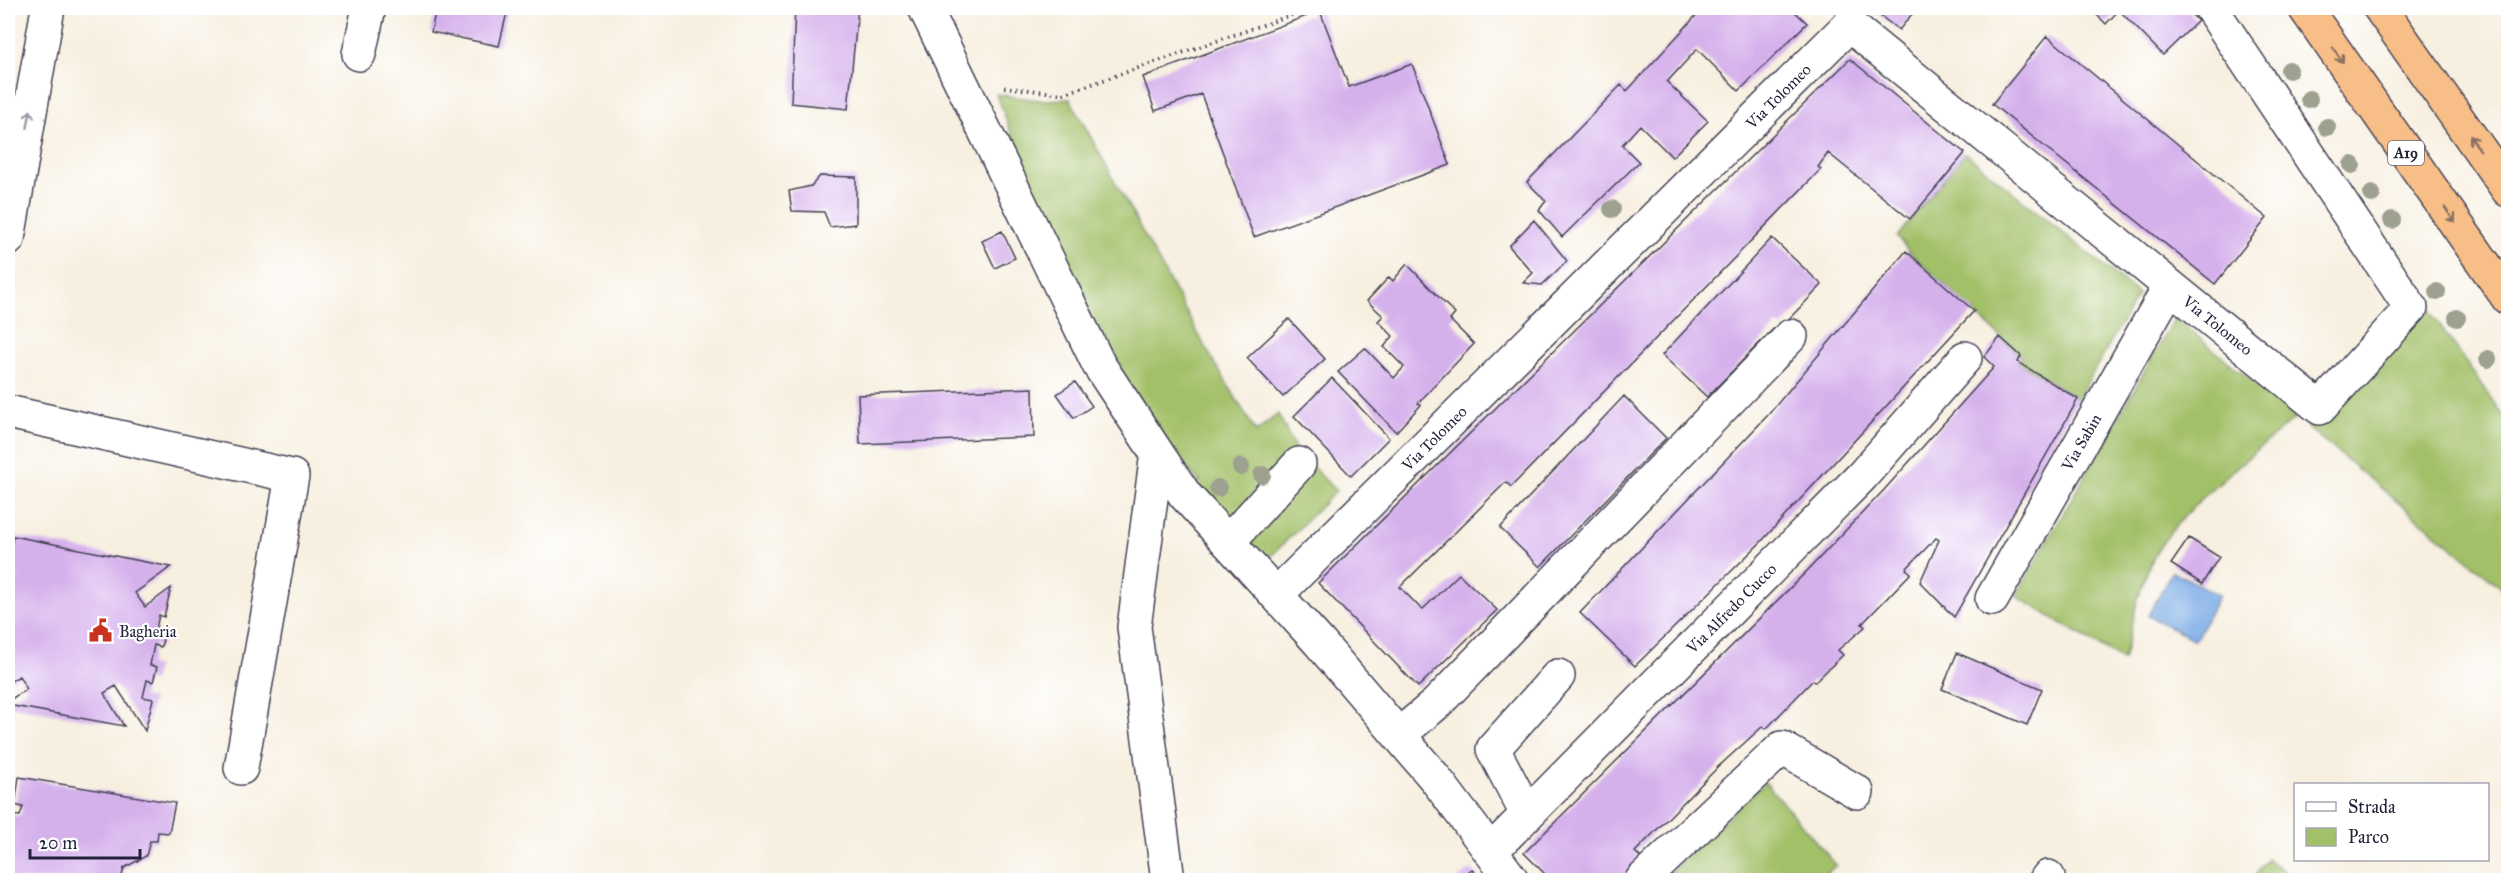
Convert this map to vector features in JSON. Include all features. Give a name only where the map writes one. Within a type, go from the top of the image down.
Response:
[{"type":"highway","name":"A19","points":[[2305,8],[2508,298]]},
{"type":"highway","points":[[2380,8],[2508,190]]},
{"type":"street","points":[[8,239],[48,8]]},
{"type":"street","points":[[359,54],[369,8]]},
{"type":"street","points":[[925,8],[1098,365],[1185,495],[1399,735],[1512,880]]},
{"type":"street","name":"Via Tolomeo","points":[[1276,595],[1849,25],[2320,408],[2411,308],[2211,8]]},
{"type":"street","name":"Via Sabin","points":[[1992,598],[2170,286]]},
{"type":"street","points":[[1399,735],[1437,703],[1791,336]]},
{"type":"street","name":"Via Alfredo Cucco","points":[[1491,851],[1862,476],[1965,358]]},
{"type":"street","points":[[8,412],[292,476],[241,768]]},
{"type":"street","points":[[1157,453],[1134,627],[1168,880]]},
{"type":"street","points":[[1228,542],[1299,464]]},
{"type":"street","points":[[1527,814],[1493,749],[1557,676]]},
{"type":"street","points":[[1642,880],[1782,748],[1857,792]]},
{"type":"path","points":[[959,76],[1013,89],[1063,94],[1312,8]]},
{"type":"green space","points":[[996,94],[1039,100],[1070,99],[1208,352],[1256,432],[1278,414],[1296,450],[1336,491],[1264,563],[1232,518],[1223,518],[1193,486],[1200,481],[1182,466],[1101,342],[1040,206]]},
{"type":"green space","points":[[1965,153],[2138,294],[2078,399],[2018,362],[2021,356],[1913,256],[1897,237]]},
{"type":"green space","points":[[2415,289],[2508,423],[2508,593],[2308,428],[2415,311]]},
{"type":"green space","points":[[2175,318],[2296,417],[2220,482],[2166,538],[2155,555],[2144,580],[2123,660],[2016,596]]},
{"type":"green space","points":[[1765,782],[1836,865],[1819,880],[1662,880]]},
{"type":"green space","points":[[2267,859],[2297,880],[2252,880]]},
{"type":"water","points":[[2172,571],[2219,595],[2195,640],[2148,616]]},
{"type":"building","points":[[436,8],[508,8],[499,46],[431,32]]},
{"type":"building","points":[[795,8],[858,8],[848,109],[791,103]]},
{"type":"building","points":[[1703,8],[1791,8],[1807,23],[1739,91],[1697,49],[1667,82],[1708,121],[1672,157],[1640,125],[1622,145],[1639,162],[1562,237],[1539,210],[1546,201],[1527,182],[1621,85],[1627,91]]},
{"type":"building","points":[[1870,8],[1917,8],[1899,30]]},
{"type":"building","points":[[2090,8],[2185,8],[2198,21],[2163,55],[2119,10],[2106,24]]},
{"type":"building","points":[[1320,11],[1349,87],[1412,64],[1450,165],[1254,237],[1201,94],[1155,111],[1143,77]]},
{"type":"building","points":[[2047,36],[2267,218],[2215,284],[1992,104]]},
{"type":"building","points":[[1850,59],[1965,153],[1910,219],[1828,153],[1818,167],[1821,169],[1511,487],[1506,482],[1400,587],[1422,610],[1459,574],[1497,610],[1418,687],[1318,583]]},
{"type":"building","points":[[820,176],[856,177],[856,224],[830,227],[824,212],[792,211],[789,191],[811,186]]},
{"type":"building","points":[[1534,220],[1567,261],[1542,285],[1523,283],[1533,273],[1509,246]]},
{"type":"building","points":[[1002,231],[1015,258],[995,268],[982,241]]},
{"type":"building","points":[[1772,238],[1822,285],[1781,327],[1778,324],[1707,397],[1662,355]]},
{"type":"building","points":[[1906,251],[1974,311],[1760,543],[1635,666],[1580,613],[1768,415]]},
{"type":"building","points":[[1407,264],[1455,314],[1450,320],[1474,344],[1418,403],[1421,405],[1396,432],[1338,372],[1365,348],[1394,378],[1404,367],[1384,347],[1393,336],[1378,321],[1383,316],[1367,301],[1389,277],[1393,281]]},
{"type":"building","points":[[1289,319],[1325,359],[1283,397],[1247,358]]},
{"type":"building","points":[[2000,337],[2021,356],[2018,362],[2078,399],[1954,617],[1920,582],[1939,540],[1936,538],[1906,569],[1911,573],[1862,624],[1865,627],[1838,650],[1843,655],[1815,682],[1813,680],[1766,729],[1763,726],[1718,767],[1635,852],[1642,859],[1621,880],[1551,880],[1524,853],[1807,571],[1884,490],[1994,367],[1984,357]]},
{"type":"building","points":[[1332,378],[1389,438],[1351,476],[1294,416]]},
{"type":"building","points":[[1075,382],[1092,406],[1074,418],[1057,394]]},
{"type":"building","points":[[1033,388],[1034,437],[860,444],[858,395]]},
{"type":"building","points":[[1624,396],[1666,438],[1540,567],[1500,528]]},
{"type":"building","points":[[13,536],[171,567],[135,593],[145,607],[171,588],[164,617],[159,615],[155,633],[164,635],[161,647],[154,645],[150,665],[157,667],[153,682],[147,680],[143,697],[153,699],[145,731],[116,686],[104,693],[124,726],[8,705],[8,701],[27,689],[19,676],[8,683],[8,565]]},
{"type":"building","points":[[2189,538],[2219,557],[2202,584],[2171,564]]},
{"type":"building","points":[[1957,653],[2042,689],[2027,725],[1942,689]]},
{"type":"building","points":[[19,777],[175,803],[169,833],[158,832],[157,841],[150,841],[146,856],[124,868],[121,880],[8,880],[8,815],[20,816],[23,807],[15,805]]},
{"type":"building","points":[[1472,869],[1480,880],[1456,880]]},
{"type":"place","name":"Bagheria","points":[[101,631]]}]
